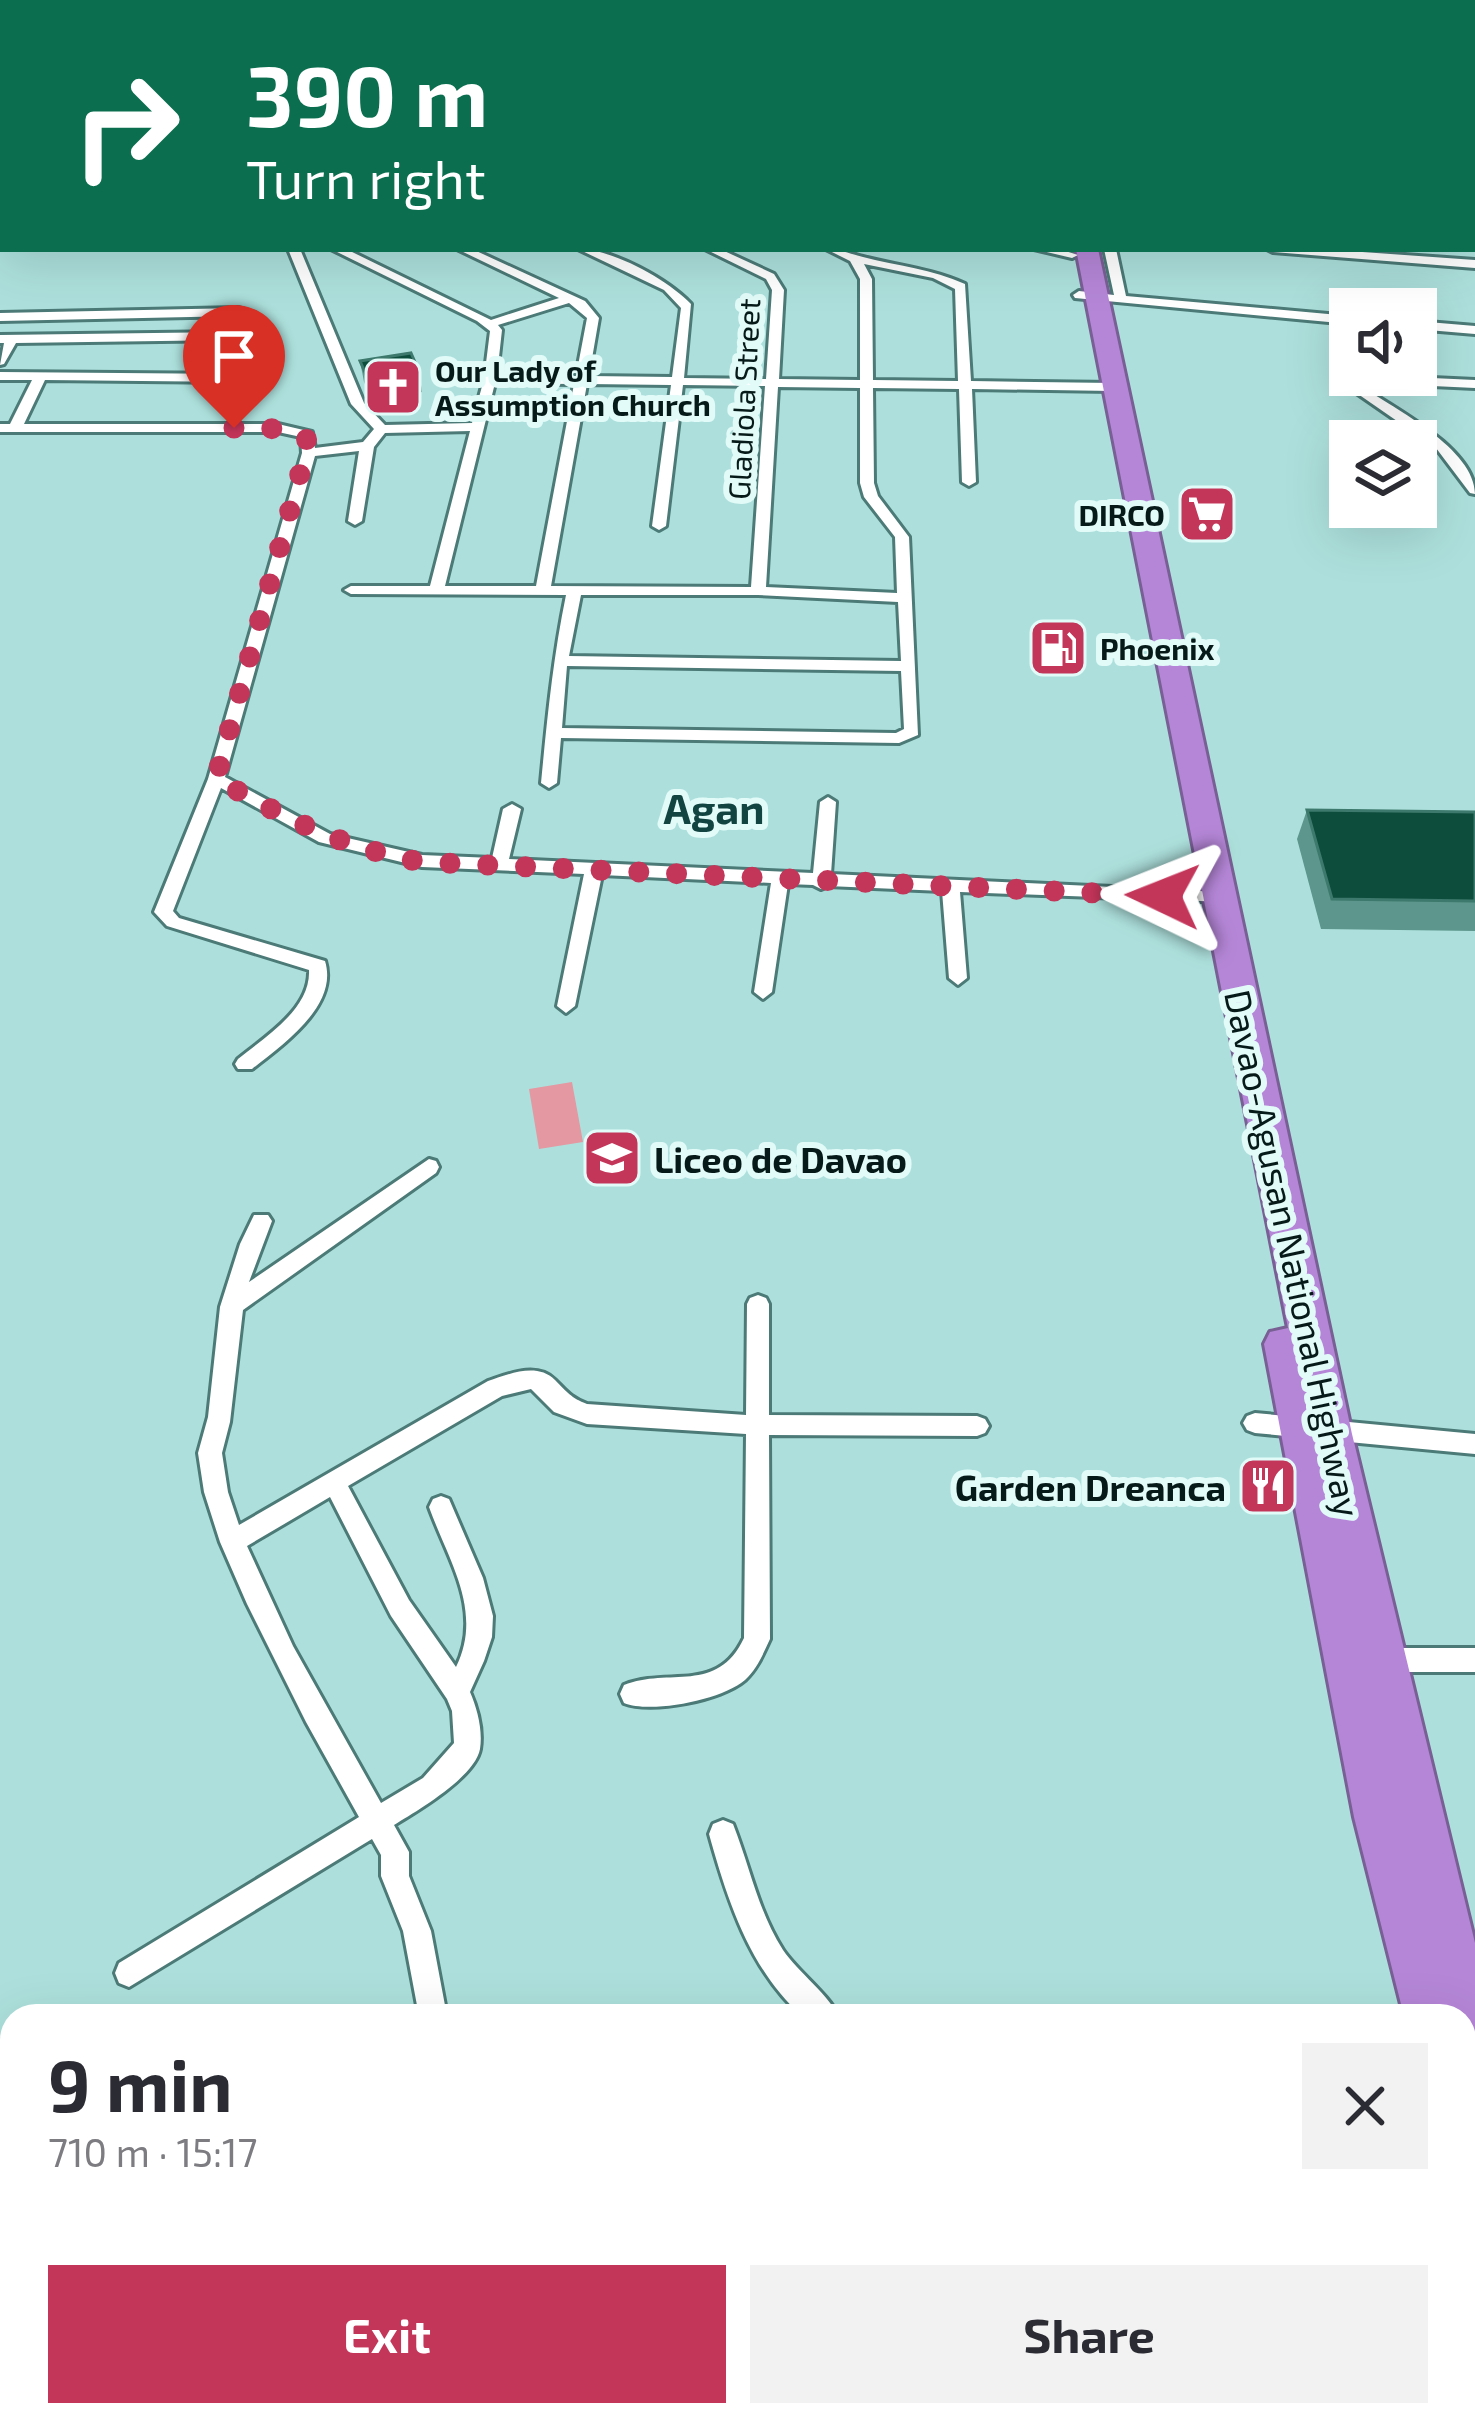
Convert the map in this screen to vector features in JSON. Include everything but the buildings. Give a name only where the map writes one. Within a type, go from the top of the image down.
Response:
[{"type":"highway","name":"Davao-Agusan National Highway","points":[[1068,252],[1098,296],[1105,390],[1315,1432],[1379,1817],[1428,2004]]},
{"type":"highway","name":"Davao-Agusan National Highway","points":[[1315,1432],[1379,1660],[1466,2004]]},
{"type":"street","points":[[295,252],[358,404],[381,429],[479,427]]},
{"type":"street","points":[[343,252],[490,324],[498,338],[437,587]]},
{"type":"street","points":[[469,252],[570,299],[593,318],[543,591]]},
{"type":"street","points":[[590,252],[683,298],[687,307],[659,526]]},
{"type":"street","name":"Gladiola Street","points":[[718,252],[770,277],[778,290],[758,591]]},
{"type":"street","points":[[728,256],[737,252]]},
{"type":"street","points":[[838,252],[957,283],[969,482]]},
{"type":"street","points":[[1109,252],[1098,296],[1329,319]]},
{"type":"street","points":[[1313,252],[1475,264]]},
{"type":"street","points":[[551,733],[899,738],[913,731],[902,537],[867,483],[866,279],[855,260]]},
{"type":"street","points":[[490,324],[570,299]]},
{"type":"street","points":[[0,316],[232,312],[251,316],[252,331],[241,336],[6,339],[0,361]]},
{"type":"street","points":[[66,338],[76,315]]},
{"type":"street","points":[[1437,328],[1471,333]]},
{"type":"street","points":[[91,377],[111,338]]},
{"type":"street","points":[[0,376],[238,378]]},
{"type":"street","points":[[40,376],[8,428],[290,429],[307,435],[310,454],[216,779],[163,912],[165,918],[312,962],[321,972],[293,1019],[245,1064]]},
{"type":"street","points":[[1475,384],[1368,379],[1351,385],[1441,445],[1475,490]]},
{"type":"street","points":[[490,380],[1105,390]]},
{"type":"street","points":[[355,520],[367,446],[381,429]]},
{"type":"street","points":[[310,454],[367,446]]},
{"type":"street","points":[[352,590],[758,591],[905,598]]},
{"type":"street","points":[[549,783],[560,661],[574,592]]},
{"type":"street","points":[[560,661],[906,666]]},
{"type":"street","points":[[216,779],[325,838],[368,852],[594,871],[1208,898]]},
{"type":"street","points":[[821,883],[828,802]]},
{"type":"street","points":[[499,865],[512,809]]},
{"type":"street","points":[[566,1006],[594,871]]},
{"type":"street","points":[[763,992],[780,881]]},
{"type":"street","points":[[951,887],[958,978]]},
{"type":"street","points":[[232,1307],[428,1167]]},
{"type":"street","points":[[261,1221],[232,1307],[210,1452],[232,1542],[395,1852],[395,1876],[417,1931],[431,2004]]},
{"type":"street","points":[[633,1694],[714,1686],[735,1677],[749,1662],[758,1639],[754,1425],[762,1401],[758,1304]]},
{"type":"street","points":[[232,1542],[336,1486],[481,1395],[531,1379],[543,1382],[562,1405],[587,1414],[754,1425],[976,1426]]},
{"type":"street","points":[[1255,1423],[1475,1444]]},
{"type":"street","points":[[129,1973],[432,1786],[467,1748],[465,1711],[457,1691],[400,1608],[336,1486]]},
{"type":"street","points":[[441,1507],[481,1607],[484,1633],[457,1691]]},
{"type":"street","points":[[1379,1660],[1475,1660]]},
{"type":"street","points":[[723,1834],[734,1878],[778,1971],[812,2004]]},
{"type":"shaded area","points":[[572,1082],[583,1142],[539,1149],[529,1089]]},
{"type":"place","name":"Our Lady of Assumption Church","points":[[393,387]]},
{"type":"place","name":"DIRCO","points":[[1207,514]]},
{"type":"place","name":"Phoenix","points":[[1058,648]]},
{"type":"place","name":"Liceo de Davao","points":[[612,1158]]},
{"type":"place","name":"Garden Dreanca","points":[[1268,1486]]},
{"type":"district","name":"Agan","points":[[714,807]]},
{"type":"route","points":[[234,428],[290,429],[307,435],[309,441],[310,454],[216,779],[287,820],[368,852],[422,862],[1163,896]]}]
